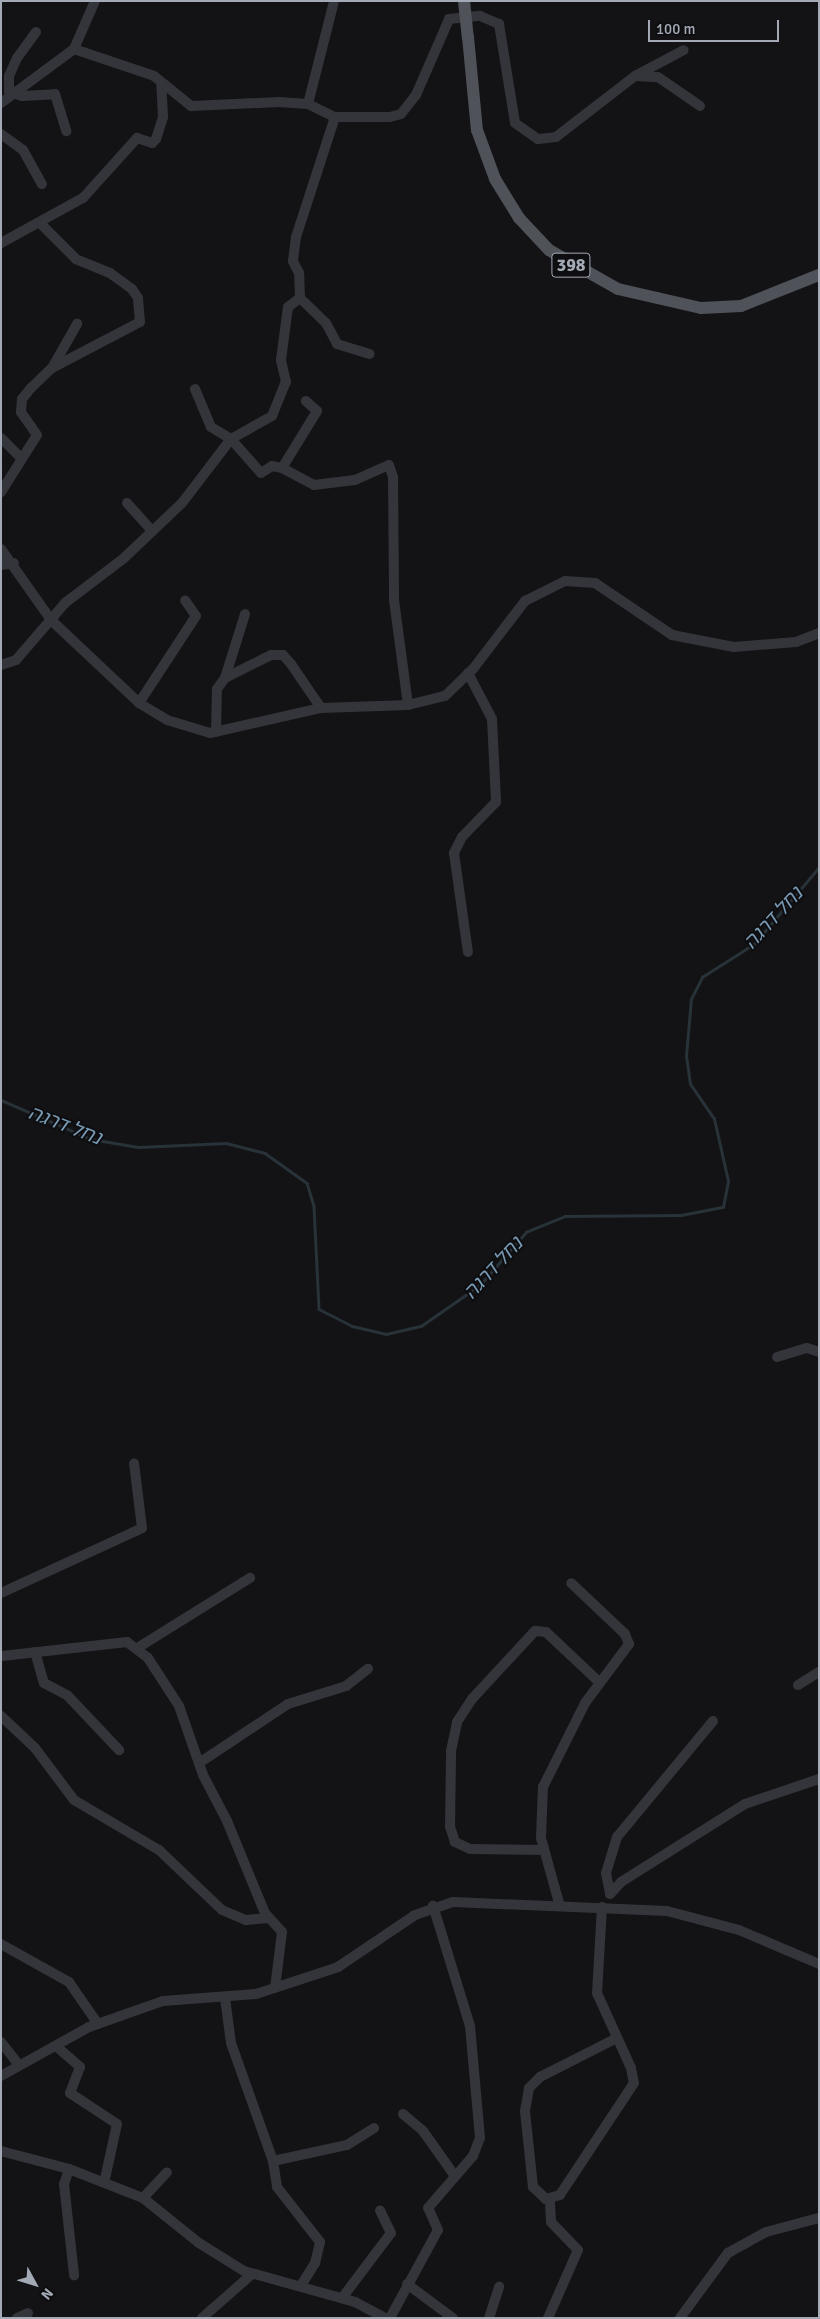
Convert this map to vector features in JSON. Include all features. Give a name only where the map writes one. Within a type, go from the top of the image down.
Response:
[{"type":"main road","name":"398","points":[[464,1],[477,130],[494,179],[519,218],[549,250],[618,289],[701,308],[741,306],[819,275]]},
{"type":"street","points":[[1,103],[74,49],[95,1]]},
{"type":"street","points":[[308,104],[334,1]]},
{"type":"street","points":[[74,49],[161,83],[191,106],[308,104],[335,116],[401,114],[423,82],[450,19],[480,16],[499,24],[515,122],[538,139],[556,137],[635,76],[684,50]]},
{"type":"street","points":[[36,32],[9,76],[9,92],[14,95],[55,94],[66,131]]},
{"type":"street","points":[[635,76],[658,78],[700,106]]},
{"type":"street","points":[[1,242],[40,223],[83,198],[108,175],[128,143],[137,138],[152,143],[156,139],[163,117],[161,83]]},
{"type":"street","points":[[335,116],[296,237],[293,261],[300,274],[300,298],[326,323],[337,344],[370,354]]},
{"type":"street","points":[[1,134],[23,150],[42,184]]},
{"type":"street","points":[[40,223],[76,259],[122,279],[140,306],[140,322],[52,368]]},
{"type":"street","points":[[1,665],[16,660],[65,603],[152,531],[213,466],[231,439],[272,416],[286,382],[281,360],[288,307],[300,298]]},
{"type":"street","points":[[1,492],[37,435],[21,412],[22,399],[52,368],[77,324]]},
{"type":"street","points":[[195,389],[211,427],[231,439],[261,473],[272,466],[282,468],[314,485],[355,480],[389,465],[394,600],[408,705]]},
{"type":"street","points":[[282,468],[316,411],[306,401]]},
{"type":"street","points":[[1,438],[21,458]]},
{"type":"street","points":[[127,503],[152,531]]},
{"type":"street","points":[[1,549],[14,563],[51,620],[139,704],[187,728],[216,732],[321,708],[408,705],[444,696],[468,673],[524,601],[565,581],[595,583],[681,637],[734,647],[796,642],[819,634]]},
{"type":"street","points":[[1,565],[14,563]]},
{"type":"street","points":[[139,704],[196,616],[185,600]]},
{"type":"street","points":[[216,732],[217,689],[225,678],[245,614]]},
{"type":"street","points":[[225,678],[271,655],[283,655],[321,708]]},
{"type":"street","points":[[468,673],[492,719],[496,802],[462,838],[454,853],[468,952]]},
{"type":"street","points":[[777,1357],[807,1348],[819,1352]]},
{"type":"street","points":[[1,1593],[142,1528],[134,1462]]},
{"type":"street","points":[[139,1647],[250,1578]]},
{"type":"street","points":[[559,1903],[544,1850],[540,1824],[543,1787],[558,1751],[598,1681],[625,1650],[628,1638],[571,1583]]},
{"type":"street","points":[[544,1850],[470,1849],[455,1842],[450,1828],[451,1751],[457,1722],[472,1698],[535,1631],[546,1632],[598,1681]]},
{"type":"street","points":[[2,1656],[127,1642],[139,1647],[179,1706],[199,1763],[268,1918],[278,1926],[284,1941],[275,1988]]},
{"type":"street","points":[[35,1652],[44,1683],[67,1696],[119,1750]]},
{"type":"street","points":[[199,1763],[237,1742],[282,1707],[353,1682],[368,1669]]},
{"type":"street","points":[[798,1685],[819,1672]]},
{"type":"street","points":[[1,1716],[35,1748],[74,1800],[158,1850],[222,1910],[246,1920],[268,1918]]},
{"type":"street","points":[[713,1721],[617,1837],[606,1873],[610,1894],[621,1882],[745,1804],[819,1779]]},
{"type":"street","points":[[1,2076],[18,2064],[98,2024],[163,2001],[225,1998],[275,1988],[338,1966],[433,1906],[475,1900],[648,1908],[716,1923],[819,1964]]},
{"type":"street","points":[[390,2318],[438,2230],[428,2208],[474,2156],[480,2138],[470,2026],[433,1906]]},
{"type":"street","points":[[550,2201],[560,2195],[633,2086],[631,2068],[597,1993],[602,1907]]},
{"type":"street","points":[[1,1944],[69,1982],[98,2024]]},
{"type":"street","points":[[225,1998],[231,2043],[273,2161],[277,2187],[320,2242],[316,2263],[301,2285]]},
{"type":"street","points":[[548,2318],[578,2250],[551,2222],[550,2201],[533,2187],[525,2111],[529,2088],[540,2077],[617,2038]]},
{"type":"street","points":[[1,2042],[18,2064]]},
{"type":"street","points":[[56,2046],[80,2067],[70,2093],[117,2124],[104,2183]]},
{"type":"street","points":[[403,2114],[423,2131],[455,2176]]},
{"type":"street","points":[[273,2161],[347,2145],[374,2128]]},
{"type":"street","points":[[1,2151],[69,2170],[143,2198],[199,2243],[252,2274],[301,2285],[342,2298],[385,2318]]},
{"type":"street","points":[[69,2170],[64,2184],[74,2275]]},
{"type":"street","points":[[143,2198],[167,2172]]},
{"type":"street","points":[[342,2298],[391,2233],[380,2210]]},
{"type":"street","points":[[680,2318],[728,2253],[766,2232],[819,2218]]},
{"type":"street","points":[[202,2318],[252,2274]]},
{"type":"street","points":[[407,2284],[453,2318]]},
{"type":"street","points":[[489,2318],[499,2287]]},
{"type":"street","points":[[16,2318],[28,2313]]},
{"type":"waterway","name":"נחל דרגה","points":[[1,1100],[91,1139],[139,1147],[226,1143],[265,1153],[307,1183],[314,1206],[319,1309],[352,1326],[386,1334],[421,1326],[480,1285],[526,1232],[565,1216],[681,1215],[723,1207],[728,1181],[714,1119],[690,1084],[686,1056],[691,999],[702,977],[754,944],[819,867]]}]
